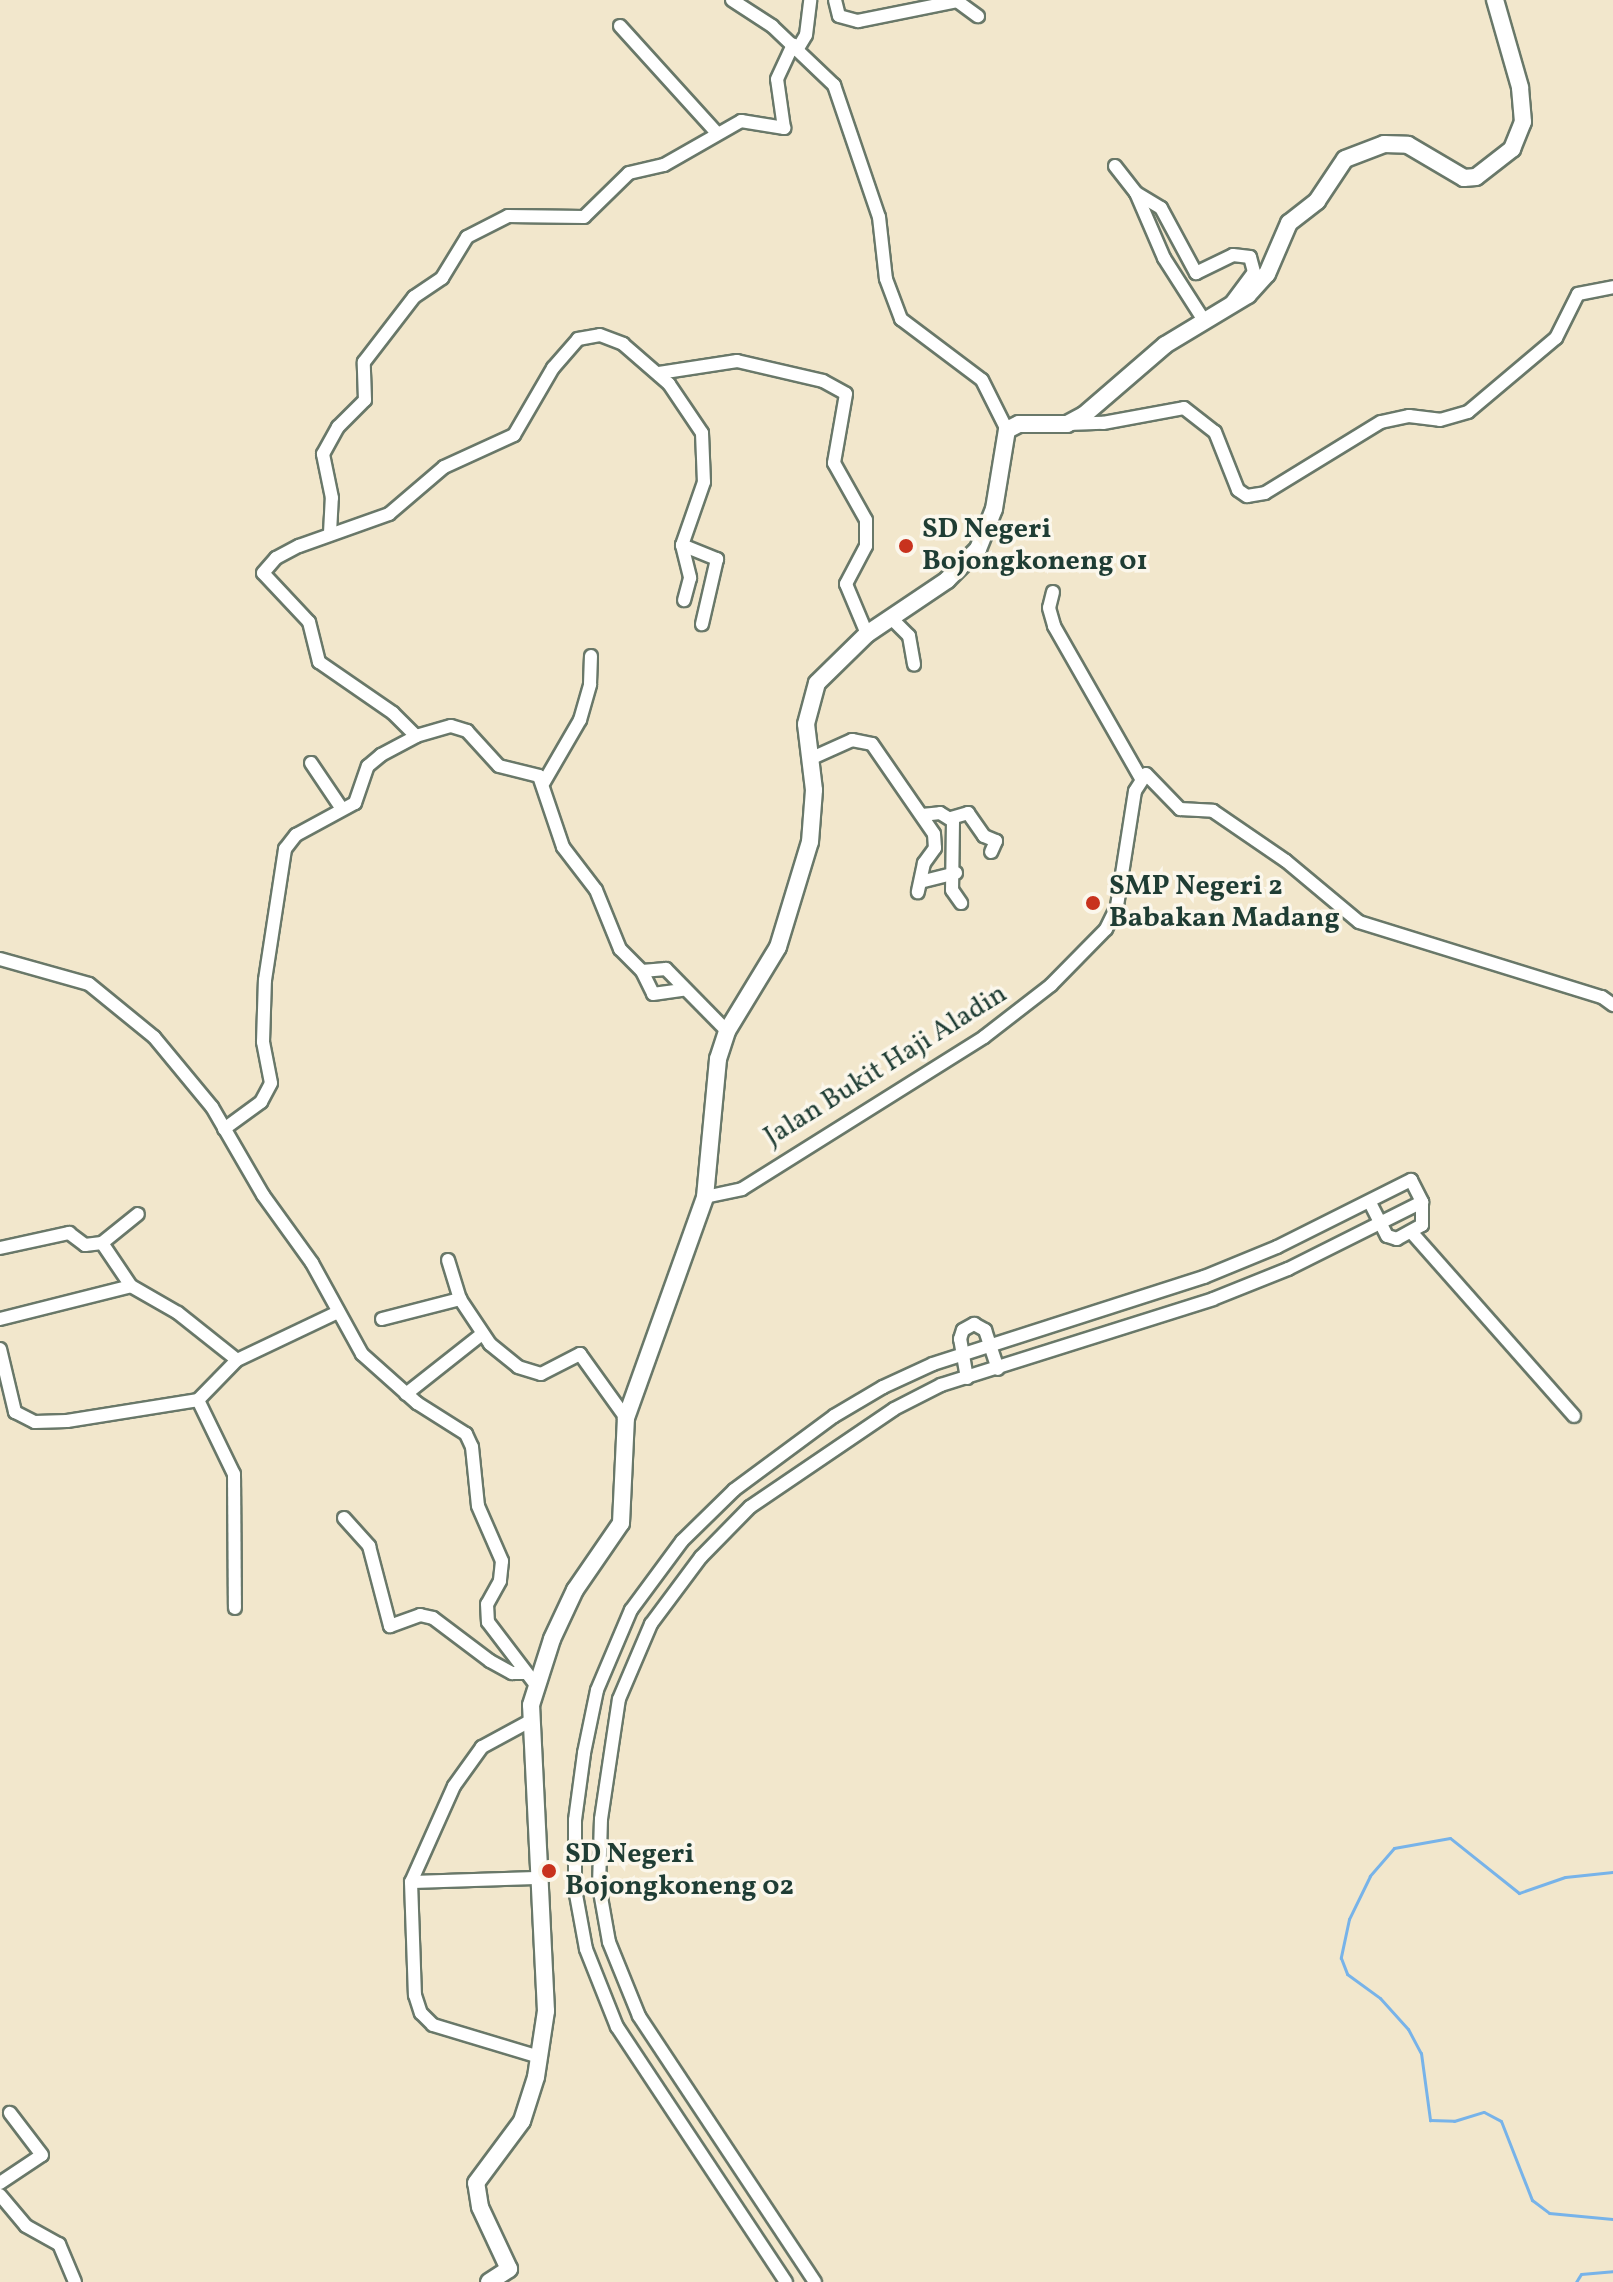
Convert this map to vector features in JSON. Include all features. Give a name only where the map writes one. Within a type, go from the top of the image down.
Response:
[{"type":"street","points":[[489,2282],[509,2269],[480,2207],[476,2183],[517,2131],[540,2057],[546,2011],[537,1878],[531,1679],[575,1590],[621,1523],[626,1418],[705,1197],[715,1074],[727,1031],[778,947],[800,880],[814,817],[812,758],[806,724],[817,683],[867,634],[947,580],[978,549],[994,509],[1007,430],[982,380],[901,319],[886,279],[879,217],[839,95],[795,48],[732,0]]},
{"type":"street","points":[[330,533],[332,498],[323,454],[338,427],[365,400],[364,362],[414,297],[442,278],[467,237],[502,217],[584,217],[629,173],[664,165],[741,121],[785,126],[777,79],[806,35],[810,0]]},
{"type":"street","points":[[835,0],[839,16],[858,21],[957,1],[978,16]]},
{"type":"street","points":[[1067,424],[1103,402],[1165,345],[1227,311],[1267,274],[1289,223],[1317,201],[1352,154],[1384,144],[1408,145],[1464,178],[1476,177],[1512,149],[1523,122],[1520,87],[1495,0]]},
{"type":"street","points":[[620,26],[717,133]]},
{"type":"street","points":[[1115,166],[1136,193],[1164,258],[1205,322]]},
{"type":"street","points":[[1136,193],[1161,208],[1196,273],[1233,255],[1250,257],[1254,272],[1230,298],[1227,311]]},
{"type":"street","points":[[1007,430],[1019,424],[1087,426],[1184,408],[1215,432],[1238,490],[1247,496],[1265,493],[1381,422],[1409,416],[1440,420],[1468,412],[1556,338],[1578,294],[1613,287]]},
{"type":"street","points":[[416,736],[393,713],[319,662],[309,622],[263,573],[276,558],[330,533],[389,514],[444,467],[514,435],[553,368],[578,339],[607,336],[659,373],[702,433],[704,482],[682,545],[690,578],[684,600]]},
{"type":"street","points":[[659,373],[737,361],[776,374],[823,381],[846,394],[834,463],[866,520],[866,546],[846,584],[867,634]]},
{"type":"street","points":[[682,545],[717,559],[702,624]]},
{"type":"street","points":[[1053,592],[1049,608],[1054,626],[1140,777],[1152,776],[1180,809],[1213,811],[1286,861],[1359,922],[1602,997],[1613,1005]]},
{"type":"street","points":[[890,617],[909,636],[914,665]]},
{"type":"street","points":[[544,782],[580,720],[590,684],[591,656]]},
{"type":"street","points":[[224,1129],[261,1102],[271,1083],[263,1042],[263,998],[285,849],[296,835],[355,803],[373,761],[416,736],[459,727],[499,766],[532,772],[544,782],[563,847],[596,890],[620,949],[642,971],[653,994],[683,990]]},
{"type":"street","points":[[812,758],[852,740],[868,741],[922,815],[936,841],[924,863],[921,886],[956,873]]},
{"type":"street","points":[[311,763],[342,809]]},
{"type":"street","name":"Jalan Bukit Haji Aladin","points":[[705,1197],[742,1189],[984,1037],[1051,985],[1106,929],[1117,906],[1140,777]]},
{"type":"street","points":[[922,815],[951,818],[968,813],[979,831],[996,841],[991,852]]},
{"type":"street","points":[[951,818],[956,873],[953,895],[961,903]]},
{"type":"street","points":[[0,959],[61,973],[99,989],[165,1049],[224,1129],[362,1354],[406,1394],[469,1440],[478,1506],[497,1539],[502,1561],[500,1581],[487,1604],[488,1622],[531,1679]]},
{"type":"street","points":[[642,971],[666,969],[683,990],[727,1031]]},
{"type":"street","points":[[786,2282],[617,2027],[586,1949],[575,1889],[575,1820],[597,1690],[631,1610],[682,1541],[734,1490],[834,1416],[883,1387],[961,1356],[1204,1277],[1370,1202],[1411,1180],[1422,1202],[1422,1225],[1413,1234],[1397,1239],[1380,1225],[1370,1202]]},
{"type":"street","points":[[815,2282],[639,2016],[609,1942],[599,1886],[601,1819],[619,1699],[651,1624],[701,1557],[750,1507],[848,1436],[941,1385],[1213,1299],[1380,1225],[1422,1202]]},
{"type":"street","points":[[0,1248],[69,1233],[85,1245],[102,1243],[138,1214]]},
{"type":"street","points":[[1413,1234],[1574,1416]]},
{"type":"street","points":[[102,1243],[131,1286],[178,1313],[237,1360]]},
{"type":"street","points":[[448,1260],[460,1299],[482,1334],[527,1371],[547,1372],[580,1354],[626,1418]]},
{"type":"street","points":[[0,1319],[131,1286]]},
{"type":"street","points":[[382,1319],[460,1299]]},
{"type":"street","points":[[0,1349],[15,1412],[35,1422],[198,1400],[237,1360],[338,1312]]},
{"type":"street","points":[[967,1378],[961,1356],[963,1330],[974,1324],[985,1330],[998,1369]]},
{"type":"street","points":[[406,1394],[482,1334]]},
{"type":"street","points":[[198,1400],[234,1474],[235,1608]]},
{"type":"street","points":[[344,1518],[369,1546],[390,1626],[420,1615],[433,1618],[490,1661],[531,1679]]},
{"type":"street","points":[[530,1721],[482,1747],[454,1786],[411,1882],[415,1995],[421,2013],[433,2025],[540,2057]]},
{"type":"street","points":[[411,1882],[537,1878]]},
{"type":"street","points":[[0,2183],[42,2155],[10,2113]]},
{"type":"street","points":[[0,2195],[26,2226],[59,2244],[75,2282]]},
{"type":"waterway","points":[[1613,1872],[1565,1877],[1519,1893],[1450,1838],[1394,1848],[1370,1876],[1349,1919],[1341,1958],[1347,1974],[1380,1998],[1408,2029],[1421,2053],[1430,2120],[1454,2121],[1484,2112],[1501,2121],[1532,2200],[1549,2213],[1613,2219]]},
{"type":"waterway","points":[[1576,2282],[1581,2274],[1613,2271]]},
{"type":"place","name":"SD Negeri Bojongkoneng 01","points":[[906,546]]},
{"type":"place","name":"SMP Negeri 2 Babakan Madang","points":[[1093,903]]},
{"type":"place","name":"SD Negeri Bojongkoneng 02","points":[[549,1871]]}]
